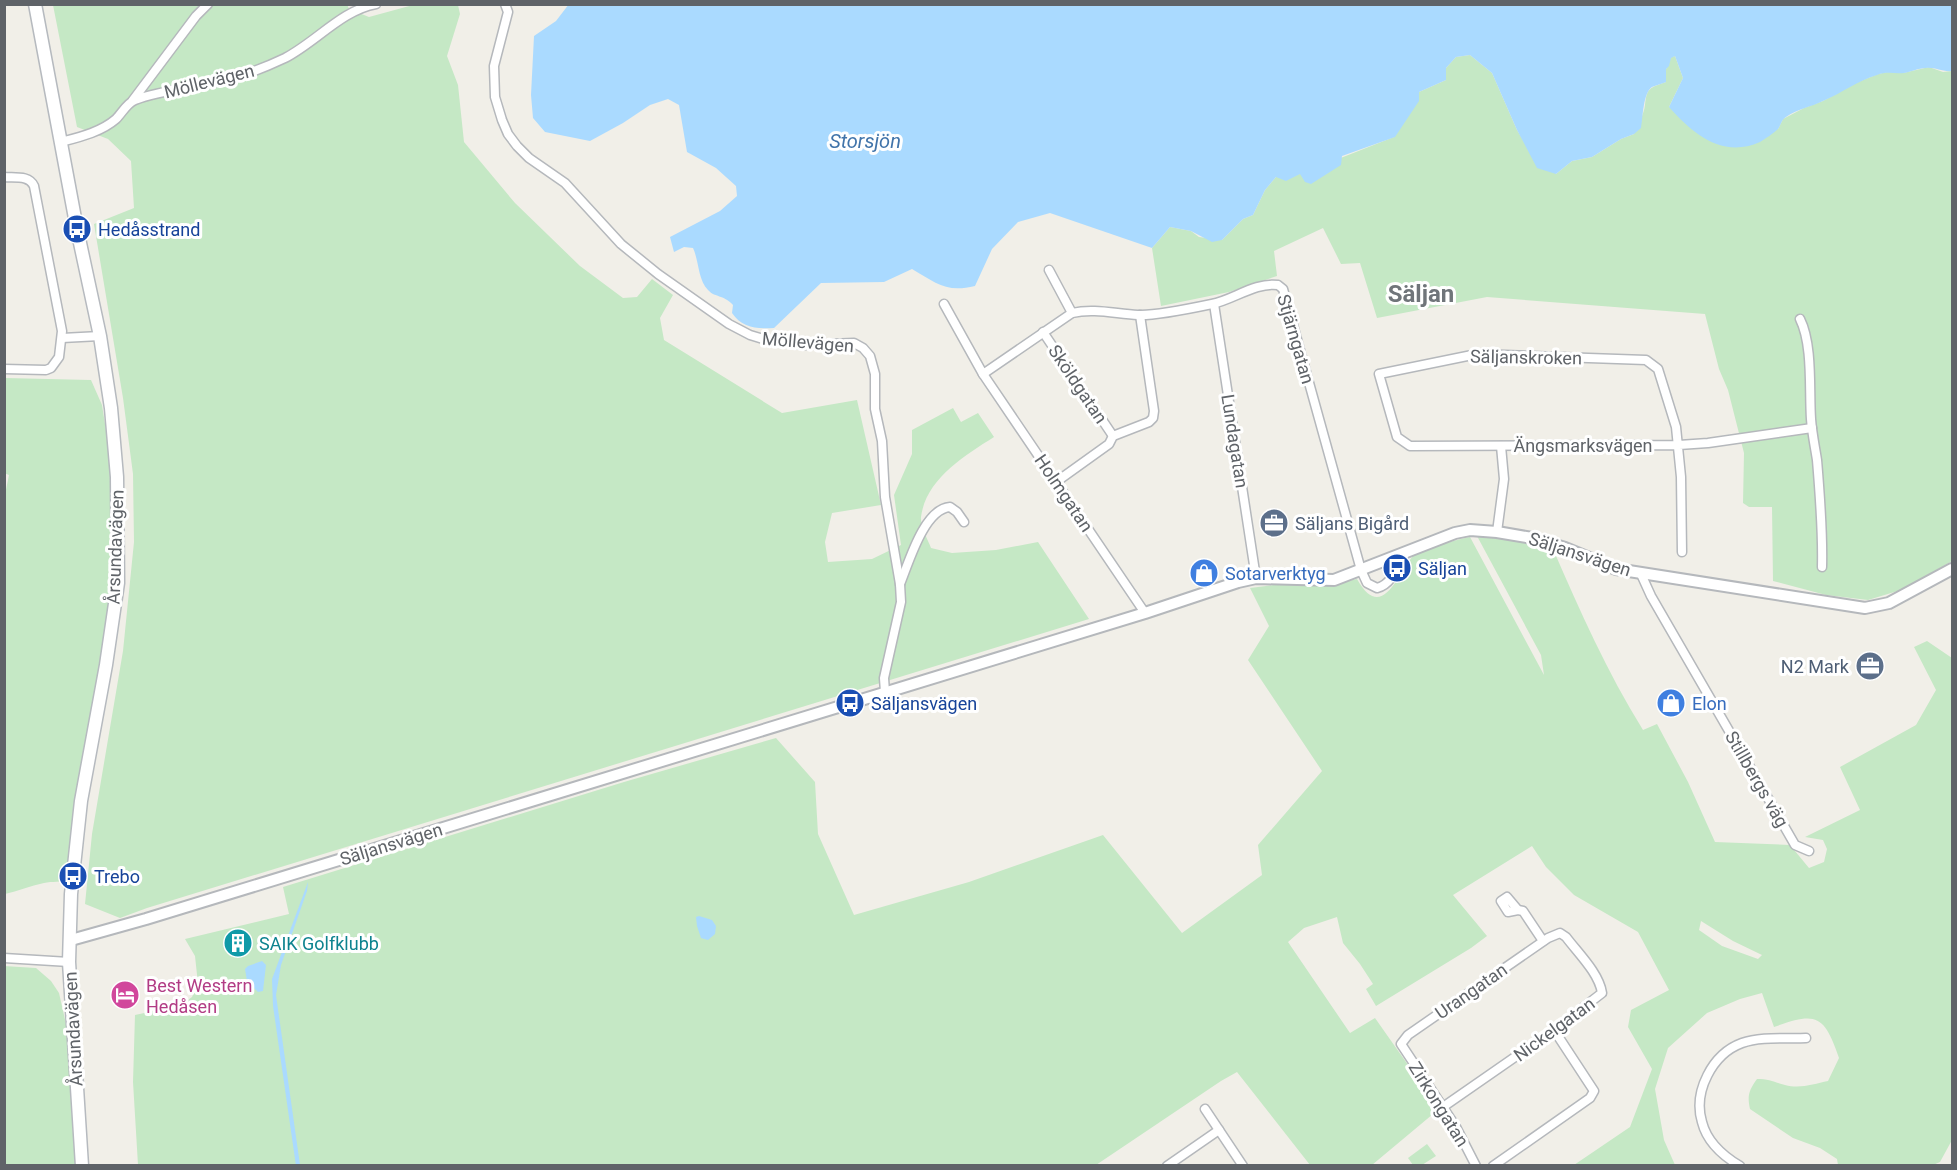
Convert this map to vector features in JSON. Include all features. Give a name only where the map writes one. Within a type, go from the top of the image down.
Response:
[{"type":"main road","name":"Årsundavägen","points":[[35,4],[77,229],[100,336],[111,408],[117,477],[118,583],[106,665],[81,801],[71,894],[69,962],[82,1166]]},
{"type":"street","name":"Möllevägen","points":[[61,142],[95,131],[117,118],[196,16],[208,4]]},
{"type":"street","name":"Möllevägen","points":[[132,100],[180,88],[223,81],[262,68],[288,56],[352,13],[376,4]]},
{"type":"street","name":"Möllevägen","points":[[505,4],[508,12],[494,66],[497,105],[508,134],[529,158],[565,183],[621,244],[658,274],[729,324],[750,335],[773,342],[805,345],[854,344],[866,351],[875,374],[876,409],[882,441],[885,496],[900,584],[900,611],[884,678],[885,692]]},
{"type":"street","points":[[4,177],[27,178],[34,186],[62,338],[59,357],[51,368],[46,370],[4,369]]},
{"type":"street","points":[[944,304],[983,374],[1072,313],[1049,270]]},
{"type":"street","name":"Stjärngatan","points":[[1072,313],[1089,311],[1140,315],[1214,304],[1270,285],[1278,285],[1283,289],[1361,570]]},
{"type":"street","name":"Lundagatan","points":[[1214,304],[1256,578]]},
{"type":"street","points":[[1056,482],[1109,444],[1113,436],[1149,422],[1154,414],[1140,315]]},
{"type":"street","points":[[1800,319],[1805,328],[1807,344],[1812,428],[1822,525],[1822,567]]},
{"type":"street","name":"Sköldgatan","points":[[1043,332],[1113,436]]},
{"type":"street","points":[[62,338],[100,336]]},
{"type":"street","name":"Säljanskroken","points":[[1501,446],[1410,446],[1397,437],[1379,374],[1478,354],[1646,360],[1658,369],[1676,427],[1679,445],[1682,552]]},
{"type":"street","name":"Holmgatan","points":[[983,374],[1145,613]]},
{"type":"street","name":"Ängsmarksvägen","points":[[1497,532],[1504,479],[1501,446],[1679,445],[1812,428]]},
{"type":"street","points":[[900,584],[920,537],[934,513],[950,507],[964,522]]},
{"type":"street","name":"Säljansvägen","points":[[71,940],[1145,613],[1238,582],[1256,578],[1334,580],[1463,531],[1497,532],[1532,538],[1565,548],[1616,569],[1641,574],[1865,608],[1889,603],[1953,569]]},
{"type":"street","points":[[1361,570],[1367,583],[1381,588],[1390,580],[1406,552]]},
{"type":"street","name":"Stillbergs väg","points":[[1641,574],[1651,596],[1795,845],[1809,851]]},
{"type":"street","points":[[1518,910],[1523,911],[1543,941]]},
{"type":"street","name":"Urangatan","points":[[1401,1044],[1408,1035],[1543,941],[1560,933]]},
{"type":"street","name":"Nickelgatan","points":[[1443,1107],[1554,1030],[1602,993],[1596,977],[1566,937],[1560,933]]},
{"type":"street","points":[[4,958],[69,962]]},
{"type":"street","points":[[1493,1166],[1590,1098],[1594,1091],[1554,1030]]},
{"type":"street","points":[[1740,1166],[1718,1150],[1702,1122],[1699,1106],[1708,1074],[1718,1059],[1742,1043],[1806,1038]]},
{"type":"street","name":"Zirkongatan","points":[[1401,1044],[1443,1107],[1476,1166]]},
{"type":"street","points":[[1205,1109],[1243,1166]]},
{"type":"street","points":[[1167,1166],[1220,1130]]},
{"type":"green space","points":[[347,4],[349,9],[369,17],[413,5],[458,5],[460,14],[447,56],[458,85],[464,142],[515,203],[580,266],[623,298],[637,297],[652,279],[673,295],[660,318],[664,340],[782,413],[857,400],[881,505],[832,513],[825,542],[828,562],[872,559],[901,545],[894,495],[912,454],[912,430],[953,408],[961,422],[978,413],[994,437],[948,470],[930,491],[924,503],[921,521],[931,548],[952,553],[996,550],[1038,542],[1089,619],[120,918],[85,904],[92,834],[123,651],[134,542],[133,474],[123,398],[94,224],[134,208],[131,161],[108,139],[77,127],[53,5]]},
{"type":"green space","points":[[1470,55],[1492,73],[1526,145],[1556,174],[1572,161],[1592,157],[1621,139],[1634,134],[1648,92],[1652,87],[1666,82],[1666,69],[1671,57],[1675,56],[1683,78],[1669,107],[1778,129],[1783,119],[1878,74],[1891,71],[1903,73],[1929,67],[1943,72],[1952,71],[1952,561],[1901,590],[1868,600],[1826,595],[1773,581],[1772,507],[1749,507],[1743,503],[1744,453],[1705,314],[1487,297],[1377,318],[1360,263],[1341,264],[1323,228],[1274,251],[1277,276],[1229,292],[1161,306],[1152,248],[1170,227],[1191,231],[1199,237],[1222,240],[1243,219],[1253,215],[1265,190],[1276,177],[1300,174],[1394,137],[1419,92],[1446,80],[1446,68],[1456,57]]},
{"type":"green space","points":[[5,378],[91,380],[102,405],[114,481],[112,585],[69,879],[44,883],[5,894],[4,499],[9,475],[4,473]]},
{"type":"green space","points":[[1477,536],[1509,537],[1553,549],[1618,686],[1643,730],[1657,724],[1688,782],[1715,842],[1790,845],[1809,868],[1824,862],[1827,849],[1823,840],[1805,837],[1860,810],[1840,767],[1916,725],[1936,690],[1914,647],[1927,641],[1952,658],[1952,1140],[1940,1162],[1933,1165],[1838,1165],[1837,1159],[1820,1148],[1793,1138],[1750,1109],[1749,1093],[1757,1079],[1796,1086],[1828,1081],[1839,1058],[1828,1032],[1817,1020],[1800,1019],[1774,1027],[1762,993],[1740,999],[1707,1013],[1668,1048],[1655,1089],[1664,1140],[1675,1165],[1574,1165],[1630,1127],[1652,1069],[1628,1027],[1631,1010],[1669,990],[1638,932],[1574,895],[1546,867],[1532,846],[1453,895],[1487,936],[1376,1006],[1366,989],[1373,984],[1343,943],[1337,917],[1304,928],[1288,942],[1350,1033],[1375,1018],[1439,1109],[1372,1165],[1310,1165],[1237,1072],[1096,1165],[138,1165],[133,1082],[135,1015],[181,1005],[192,997],[198,984],[195,956],[185,939],[289,914],[283,887],[624,782],[776,738],[815,782],[818,834],[854,915],[969,882],[1103,835],[1182,933],[1262,875],[1258,845],[1322,771],[1248,660],[1269,626],[1250,588],[1281,584],[1330,585],[1357,579],[1366,592],[1374,597],[1382,596],[1389,591],[1413,556],[1440,545],[1470,537],[1544,675],[1541,655]],"holes":[[[1701,921],[1733,941],[1762,955],[1758,959],[1722,946],[1699,930]]]},
{"type":"green space","points":[[4,966],[36,968],[51,981],[59,993],[66,1024],[75,1165],[5,1165]]},
{"type":"green space","points":[[1427,1144],[1436,1156],[1422,1165],[1413,1165],[1408,1158]]},
{"type":"water","name":"Storsjön","points":[[569,4],[1952,4],[1952,71],[1923,68],[1904,73],[1884,73],[1790,114],[1776,131],[1760,142],[1733,147],[1709,141],[1688,126],[1669,107],[1683,78],[1675,56],[1671,58],[1666,69],[1666,82],[1652,87],[1647,94],[1641,128],[1592,157],[1572,161],[1556,174],[1537,168],[1517,130],[1492,73],[1470,55],[1456,57],[1446,68],[1446,80],[1419,92],[1419,101],[1395,137],[1342,156],[1341,165],[1311,184],[1305,182],[1300,174],[1286,181],[1276,177],[1265,190],[1253,215],[1243,219],[1222,240],[1212,242],[1191,231],[1170,227],[1152,248],[1050,213],[1018,222],[992,249],[975,286],[949,287],[912,269],[884,282],[821,283],[774,328],[762,328],[740,322],[732,313],[733,305],[708,290],[702,281],[693,248],[684,247],[674,252],[670,237],[720,211],[737,196],[736,186],[716,168],[687,152],[679,105],[668,99],[650,105],[590,141],[545,132],[533,118],[531,95],[534,36],[556,21]]},
{"type":"water","points":[[308,882],[307,891],[281,965],[276,995],[300,1165],[296,1166],[273,1006],[272,979]]},
{"type":"water","points":[[696,917],[712,920],[716,926],[715,934],[708,940],[701,938]]},
{"type":"water","points":[[262,961],[266,965],[263,991],[258,992],[247,981],[245,969]]},
{"type":"place","name":"Hedåsstrand","points":[[77,229]]},
{"type":"place","name":"Säljans Bigård","points":[[1274,523]]},
{"type":"place","name":"Säljan","points":[[1397,568]]},
{"type":"place","name":"Sotarverktyg","points":[[1204,573]]},
{"type":"place","name":"N2 Mark","points":[[1870,666]]},
{"type":"place","name":"Säljansvägen","points":[[850,703]]},
{"type":"place","name":"Elon","points":[[1671,703]]},
{"type":"place","name":"Trebo","points":[[73,876]]},
{"type":"place","name":"SAIK Golfklubb","points":[[238,943]]},
{"type":"place","name":"Best Western Hedåsen","points":[[125,995]]},
{"type":"district","name":"Säljan","points":[[1421,294]]}]
